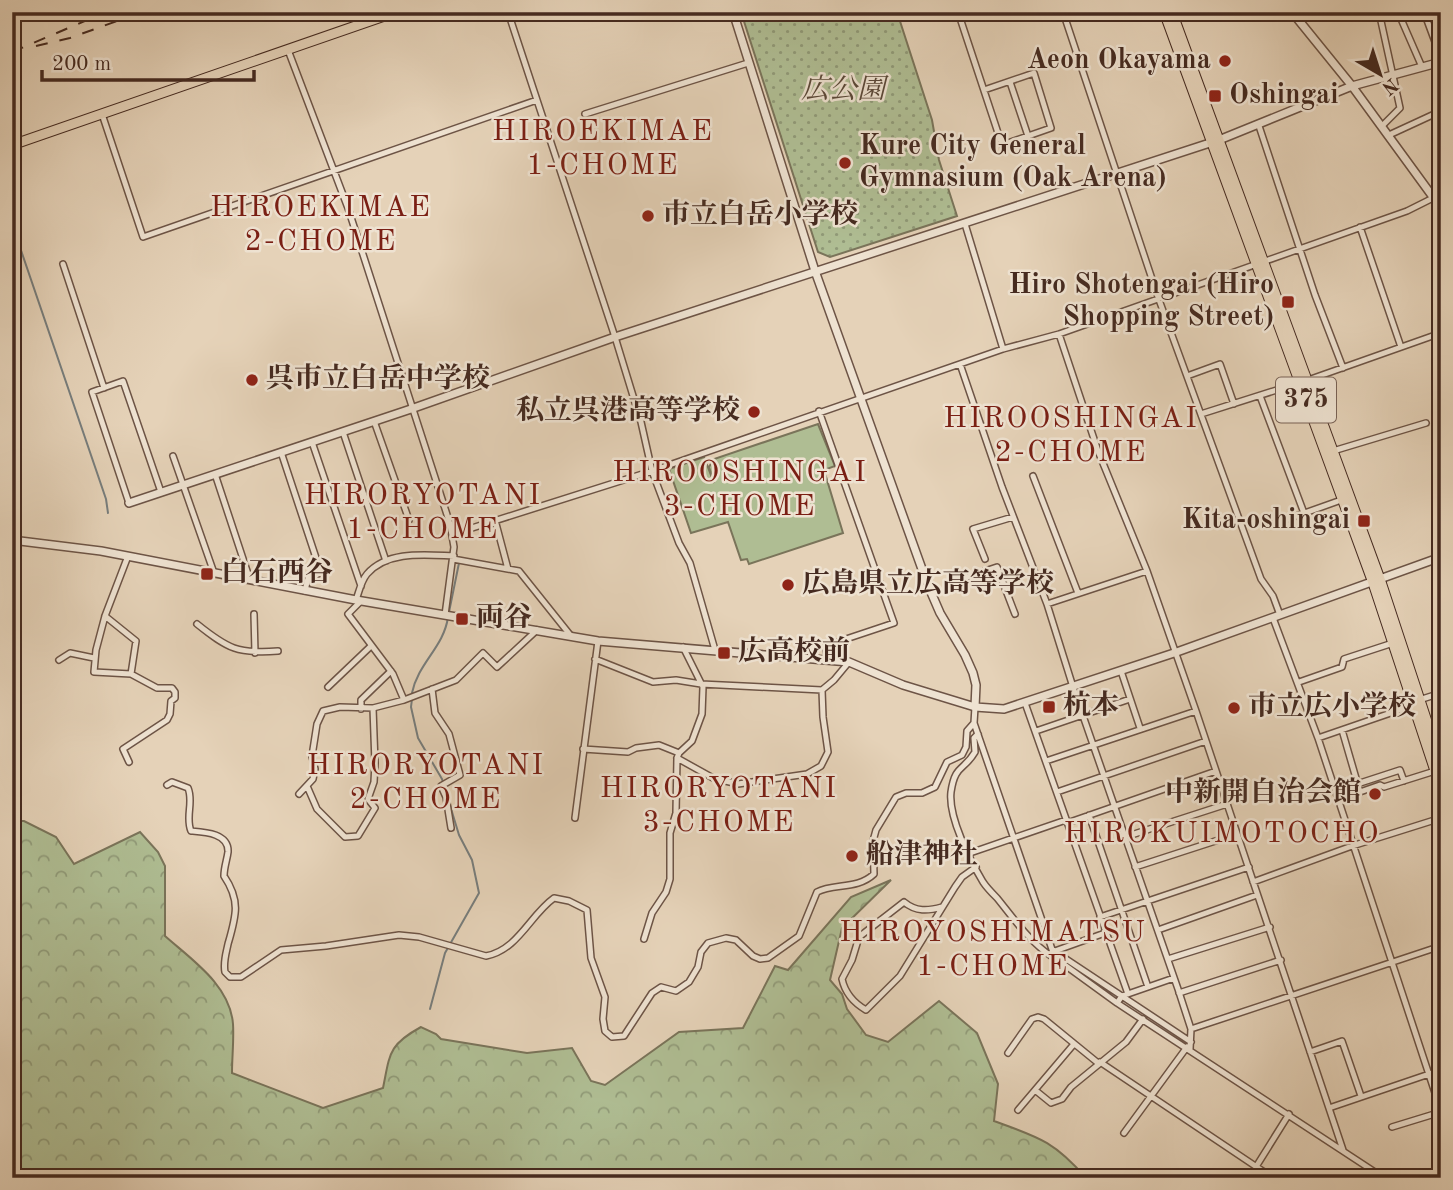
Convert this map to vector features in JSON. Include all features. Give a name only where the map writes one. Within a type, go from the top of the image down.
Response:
[{"type":"highway","points":[[12,145],[396,12]]},
{"type":"highway","name":"375","points":[[1164,12],[1215,141],[1376,581],[1418,703],[1438,767],[1441,789]]},
{"type":"highway","name":"375","points":[[1172,12],[1215,141]]},
{"type":"highway","name":"375","points":[[1303,381],[1333,452],[1346,498]]},
{"type":"highway","name":"375","points":[[1376,581],[1393,643],[1418,703]]},
{"type":"street","points":[[508,12],[615,337],[641,422],[652,471],[679,543],[690,564],[715,650]]},
{"type":"street","points":[[733,12],[815,271],[927,583],[973,673],[974,723],[1055,958]]},
{"type":"street","points":[[958,12],[1002,145],[1051,128],[1034,73],[985,90]]},
{"type":"street","points":[[1063,12],[1158,297],[1262,579],[1273,596],[1277,617],[1441,1112],[1392,1127]]},
{"type":"street","points":[[1293,12],[1352,86],[1441,208]]},
{"type":"street","points":[[1379,12],[1400,108],[1382,126]]},
{"type":"street","points":[[1398,12],[1422,67]]},
{"type":"street","points":[[160,492],[123,382],[92,392],[129,503],[411,409],[615,337],[1215,141],[1259,126],[1352,86],[1441,60],[1424,12]]},
{"type":"street","points":[[288,50],[334,170],[453,534],[454,558],[445,615]]},
{"type":"street","points":[[585,114],[748,63]]},
{"type":"street","points":[[1010,82],[1028,136]]},
{"type":"street","points":[[102,114],[143,237],[537,100]]},
{"type":"street","points":[[1389,135],[1441,111]]},
{"type":"street","points":[[1259,126],[1315,295],[1343,368]]},
{"type":"street","points":[[453,534],[652,471],[1003,349],[1059,334],[1407,211],[1433,198]]},
{"type":"street","points":[[965,224],[1003,349]]},
{"type":"street","points":[[1360,227],[1401,346]]},
{"type":"street","points":[[63,264],[104,388]]},
{"type":"street","points":[[1201,414],[1441,333]]},
{"type":"street","points":[[1059,334],[1098,451],[1147,571],[1196,711],[1343,1150]]},
{"type":"street","points":[[1187,376],[1220,364],[1234,404]]},
{"type":"street","points":[[960,365],[1013,517],[1047,604],[1191,1029],[1189,1046],[1124,1133]]},
{"type":"street","points":[[1260,396],[1304,513]]},
{"type":"street","points":[[819,411],[894,623],[825,646],[828,660]]},
{"type":"street","points":[[374,421],[409,520]]},
{"type":"street","points":[[1333,452],[1426,423]]},
{"type":"street","points":[[343,432],[386,561]]},
{"type":"street","points":[[312,442],[361,586]]},
{"type":"street","points":[[281,452],[321,572],[308,578],[305,591]]},
{"type":"street","points":[[173,456],[214,573]]},
{"type":"street","points":[[215,474],[250,580]]},
{"type":"street","points":[[1033,476],[1078,593]]},
{"type":"street","points":[[1271,525],[1346,498]]},
{"type":"street","points":[[985,559],[973,529],[1013,517]]},
{"type":"street","points":[[495,520],[508,569]]},
{"type":"street","points":[[12,540],[128,556],[358,601],[598,640],[849,662],[903,685],[975,708],[1004,709],[1174,653],[1441,557]]},
{"type":"street","points":[[404,700],[391,671],[348,614],[358,601],[366,575],[386,561],[412,555],[454,558],[519,571],[571,636]]},
{"type":"street","points":[[128,556],[105,616],[94,658],[94,672],[131,674],[157,688],[172,688],[175,692],[167,720],[123,749],[129,762]]},
{"type":"street","points":[[961,579],[997,567],[1015,614]]},
{"type":"street","points":[[1047,604],[1147,571]]},
{"type":"street","points":[[254,614],[255,653]]},
{"type":"street","points":[[105,616],[136,641],[131,674]]},
{"type":"street","points":[[197,624],[242,652],[278,651]]},
{"type":"street","points":[[299,794],[313,779],[313,746],[317,724],[323,711],[340,707],[373,708],[432,690],[456,680],[483,653],[497,667],[537,630]]},
{"type":"street","points":[[575,818],[598,640]]},
{"type":"street","points":[[1299,682],[1342,667],[1344,659],[1393,643]]},
{"type":"street","points":[[328,687],[371,646]]},
{"type":"street","points":[[644,939],[652,913],[666,892],[670,879],[670,833],[676,813],[678,755],[692,741],[702,714],[701,684],[683,647]]},
{"type":"street","points":[[59,660],[69,653],[94,658]]},
{"type":"street","points":[[595,659],[653,682],[676,680],[701,684],[822,690],[849,662]]},
{"type":"street","points":[[361,709],[361,700],[391,671]]},
{"type":"street","points":[[1121,671],[1140,728]]},
{"type":"street","points":[[432,690],[435,713],[449,734],[460,775],[440,786],[446,797],[451,828]]},
{"type":"street","points":[[583,749],[628,752],[636,748],[659,745],[713,778],[738,784],[807,774],[821,766],[828,752],[822,690]]},
{"type":"street","points":[[1318,738],[1441,693]]},
{"type":"street","points":[[1036,731],[1130,699]]},
{"type":"street","points":[[1026,703],[1125,995]]},
{"type":"street","points":[[306,786],[317,809],[338,831],[345,837],[358,836],[375,808],[368,799],[374,782],[373,708]]},
{"type":"street","points":[[1046,761],[1196,711]]},
{"type":"street","points":[[167,785],[172,782],[188,788],[191,795],[188,822],[191,831],[214,833],[228,847],[224,876],[234,891],[236,902],[224,961],[225,972],[230,977],[241,977],[281,950],[399,935],[418,937],[486,956],[497,954],[519,937],[538,910],[554,898],[569,901],[587,910],[591,958],[605,997],[605,1031],[612,1037],[624,1036],[652,993],[661,987],[676,991],[689,982],[698,967],[701,952],[708,943],[726,938],[736,940],[753,956],[768,958],[799,936],[817,892],[867,880],[874,874],[873,841],[876,830],[895,797],[906,793],[922,793],[935,787],[947,761],[962,755],[966,747],[967,731],[974,723]]},
{"type":"street","points":[[1342,730],[1360,792]]},
{"type":"street","points":[[978,734],[974,738],[975,752],[957,769],[951,796],[953,814],[984,884],[1036,946],[1117,1003],[1189,1046],[1384,1178]]},
{"type":"street","points":[[1057,792],[1206,741]]},
{"type":"street","points":[[1337,800],[1380,785],[1384,787],[1404,781],[1438,767]]},
{"type":"street","points":[[1357,784],[1401,770],[1404,781]]},
{"type":"street","points":[[970,853],[1216,771]]},
{"type":"street","points":[[1125,837],[1227,804]]},
{"type":"street","points":[[1089,815],[1148,987]]},
{"type":"street","points":[[1253,882],[1352,846],[1441,818]]},
{"type":"street","points":[[1135,867],[1237,834]]},
{"type":"street","points":[[942,907],[927,911],[904,902],[859,937],[852,960],[842,979],[846,991],[856,1003],[866,1010],[901,976],[962,877],[976,867]]},
{"type":"street","points":[[1100,917],[1249,867]]},
{"type":"street","points":[[1158,930],[1257,895]]},
{"type":"street","points":[[1168,959],[1269,928]]},
{"type":"street","points":[[1053,951],[1105,933]]},
{"type":"street","points":[[1191,1029],[1441,946]]},
{"type":"street","points":[[1053,951],[1125,995],[1189,1046]]},
{"type":"street","points":[[1179,993],[1281,960]]},
{"type":"street","points":[[1117,1003],[1125,995],[1174,978]]},
{"type":"street","points":[[1007,1053],[1032,1019],[1044,1019],[1099,1063],[1273,1178]]},
{"type":"street","points":[[1035,1090],[1051,1103],[1062,1098],[1071,1087],[1126,1042],[1143,1019]]},
{"type":"street","points":[[1310,1052],[1342,1041],[1361,1096]]},
{"type":"street","points":[[1018,1110],[1074,1044]]},
{"type":"street","points":[[1329,1108],[1441,1070]]},
{"type":"street","points":[[1248,1178],[1289,1114]]},
{"type":"green space","name":"広公園","points":[[741,12],[897,12],[932,120],[939,160],[957,216],[830,257],[818,252]]},
{"type":"green space","points":[[818,424],[835,466],[824,470],[843,533],[749,564],[747,559],[741,560],[728,522],[691,533],[669,469],[704,457],[714,483],[709,467],[714,459]]},
{"type":"green space","points":[[12,821],[24,821],[56,837],[74,864],[140,832],[158,852],[165,866],[165,936],[208,974],[225,997],[230,1010],[233,1024],[232,1073],[323,1108],[383,1088],[387,1067],[396,1045],[421,1027],[441,1039],[527,1053],[572,1048],[591,1081],[605,1085],[679,1032],[743,1028],[775,966],[788,970],[851,897],[891,880],[842,928],[830,980],[842,994],[847,1009],[866,1035],[888,1042],[939,1001],[977,1033],[998,1084],[994,1121],[1022,1131],[1054,1148],[1086,1178],[12,1178]]},
{"type":"waterway","points":[[12,224],[106,499],[108,513]]},
{"type":"waterway","points":[[449,612],[459,563]]},
{"type":"waterway","points":[[412,693],[415,682],[442,637],[448,617]]},
{"type":"waterway","points":[[412,699],[411,707],[418,738],[442,779],[459,835],[472,860],[479,893],[445,953],[430,1009]]},
{"type":"railway","points":[[12,52],[106,12]]},
{"type":"railway","points":[[36,46],[70,38],[142,12]]},
{"type":"place","name":"Aeon Okayama","points":[[1225,61]]},
{"type":"place","name":"Oshingai","points":[[1215,96]]},
{"type":"place","name":"Kure City General Gymnasium (Oak Arena)","points":[[845,163]]},
{"type":"place","name":"市立白岳小学校","points":[[648,216]]},
{"type":"place","name":"Hiro Shotengai (Hiro Shopping Street)","points":[[1288,302]]},
{"type":"place","name":"呉市立白岳中学校","points":[[252,380]]},
{"type":"place","name":"私立呉港高等学校","points":[[754,412]]},
{"type":"place","name":"Kita-oshingai","points":[[1364,521]]},
{"type":"place","name":"白石西谷","points":[[207,574]]},
{"type":"place","name":"広島県立広高等学校","points":[[788,585]]},
{"type":"place","name":"両谷","points":[[462,619]]},
{"type":"place","name":"広高校前","points":[[724,653]]},
{"type":"place","name":"杭本","points":[[1049,707]]},
{"type":"place","name":"市立広小学校","points":[[1234,708]]},
{"type":"place","name":"中新開自治会館","points":[[1375,794]]},
{"type":"place","name":"船津神社","points":[[852,856]]},
{"type":"district","name":"HIROEKIMAE 1-CHOME","points":[[603,149]]},
{"type":"district","name":"HIROEKIMAE 2-CHOME","points":[[321,225]]},
{"type":"district","name":"HIROOSHINGAI 2-CHOME","points":[[1071,436]]},
{"type":"district","name":"HIROOSHINGAI 3-CHOME","points":[[740,490]]},
{"type":"district","name":"HIRORYOTANI 1-CHOME","points":[[423,513]]},
{"type":"district","name":"HIRORYOTANI 2-CHOME","points":[[426,783]]},
{"type":"district","name":"HIRORYOTANI 3-CHOME","points":[[719,806]]},
{"type":"district","name":"HIROKUIMOTOCHO","points":[[1222,834]]},
{"type":"district","name":"HIROYOSHIMATSU 1-CHOME","points":[[993,950]]}]
